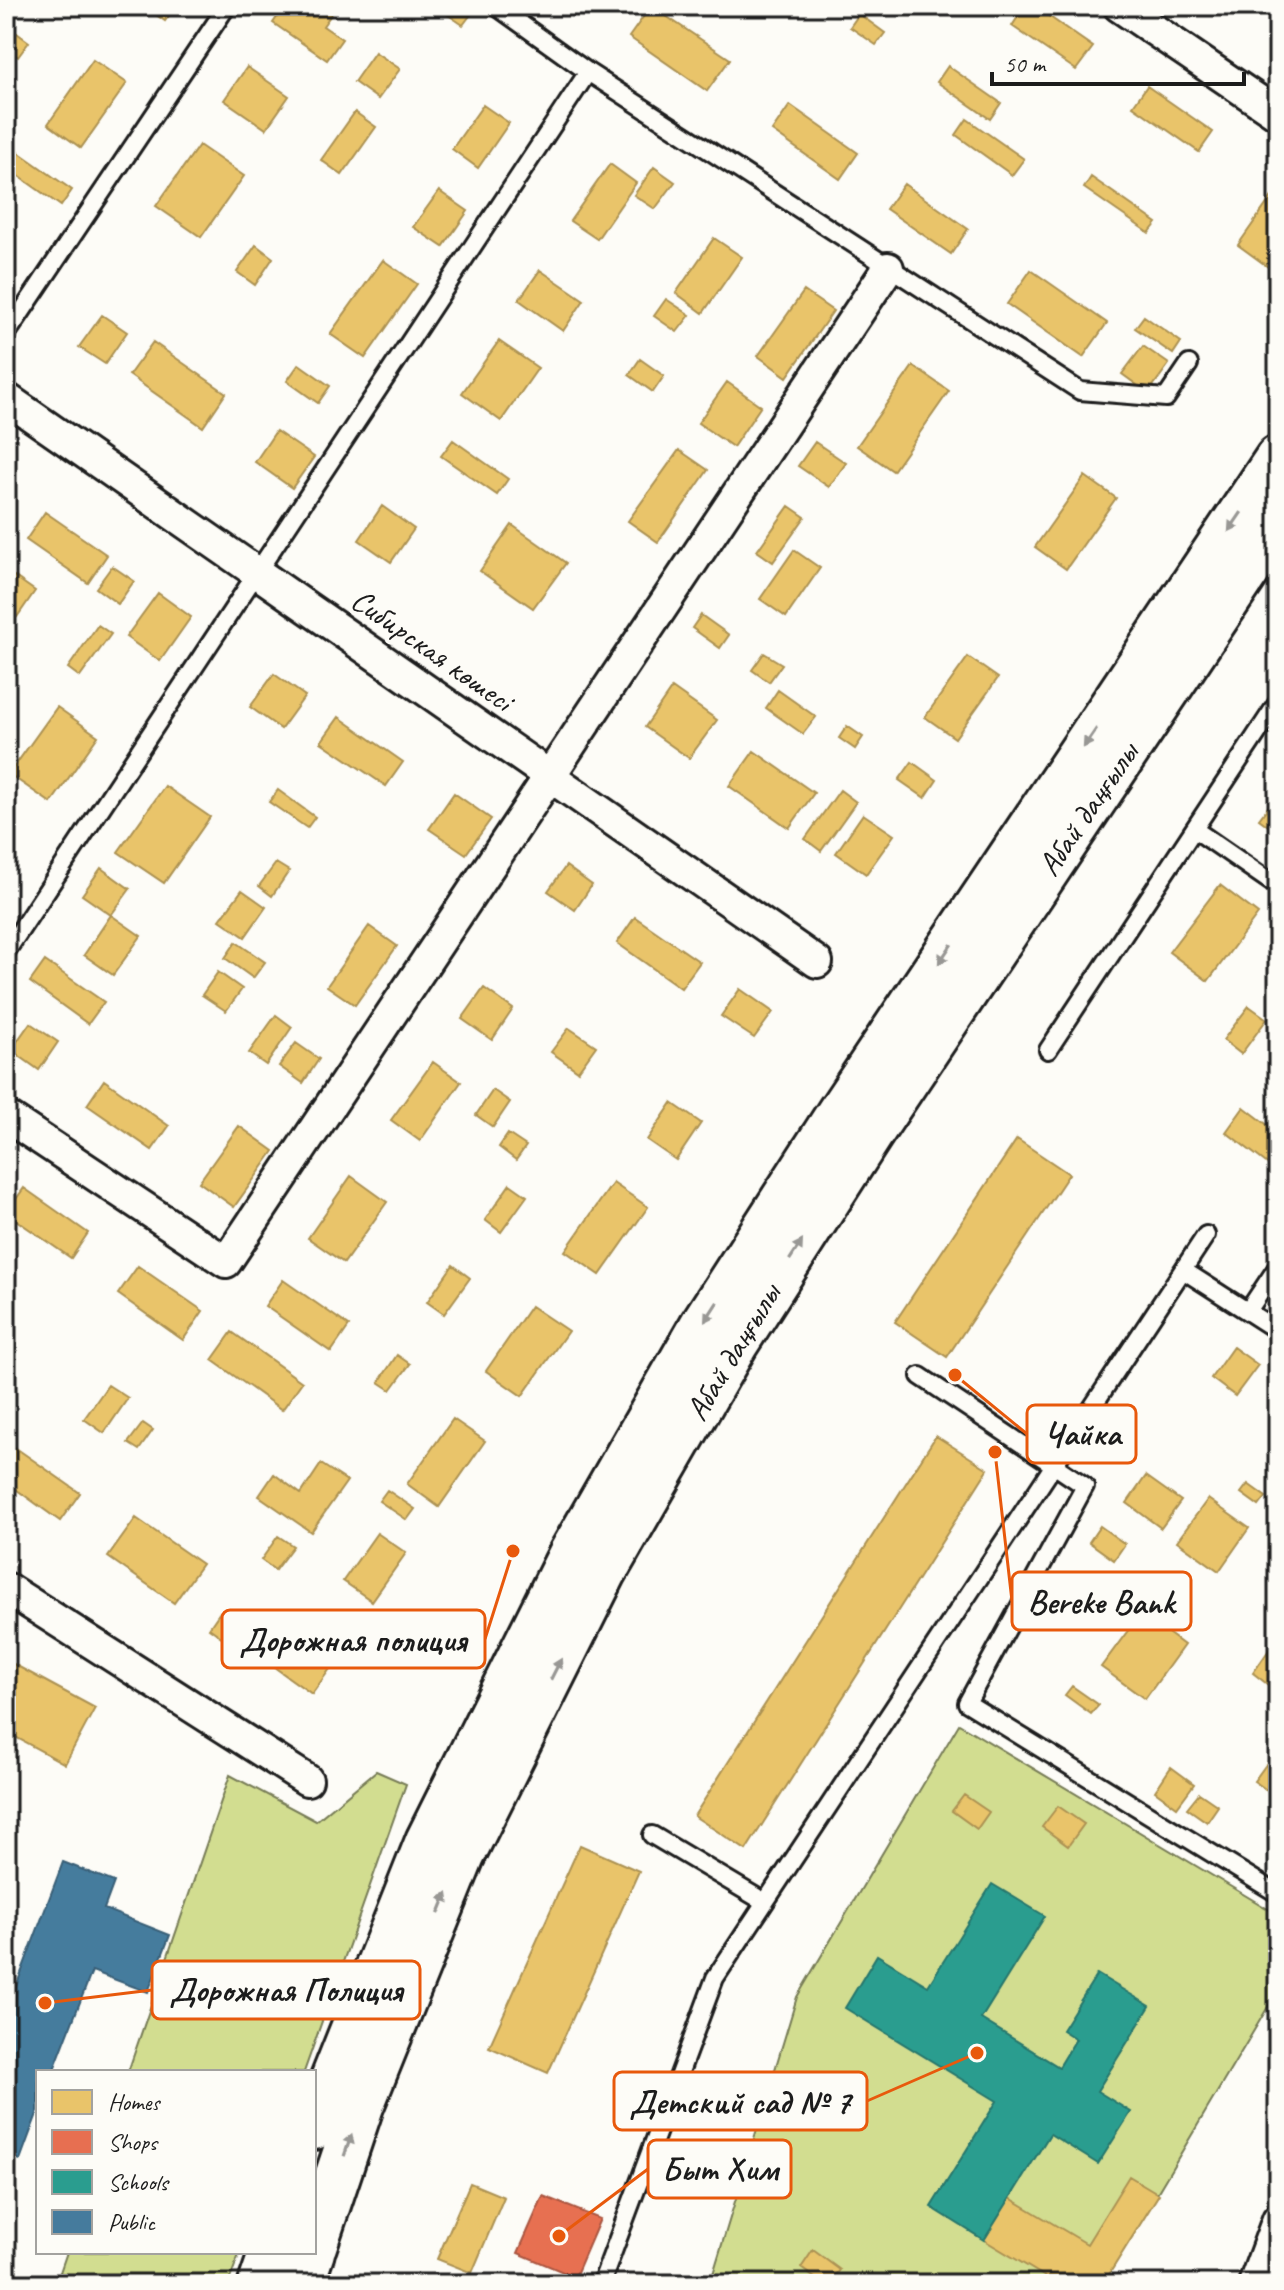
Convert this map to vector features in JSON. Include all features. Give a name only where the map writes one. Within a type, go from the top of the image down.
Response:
[{"type":"main road","name":"Абай даңғылы","points":[[316,2122],[428,1841],[571,1554],[695,1337],[848,1100],[1278,458]]},
{"type":"main road","name":"Абай даңғылы","points":[[316,2240],[361,2106],[462,1856],[604,1572],[744,1330],[871,1133],[1278,525]]},
{"type":"main road","points":[[261,2284],[271,2254]]},
{"type":"main road","points":[[301,2284],[311,2254]]},
{"type":"street","points":[[1119,6],[1278,114]]},
{"type":"street","points":[[6,1116],[226,1262],[552,777],[888,268]]},
{"type":"street","name":"Сибирская көшесі","points":[[6,398],[817,962]]},
{"type":"street","points":[[6,1588],[307,1780]]},
{"type":"street","points":[[1254,2284],[1278,2219]]},
{"type":"lane","points":[[6,335],[227,6]]},
{"type":"lane","points":[[496,6],[588,72],[1080,391],[1166,398],[1189,364]]},
{"type":"lane","points":[[6,952],[588,72]]},
{"type":"lane","points":[[1048,1050],[1278,702]]},
{"type":"lane","points":[[1194,829],[1278,887]]},
{"type":"lane","points":[[601,2284],[715,1978],[763,1901],[1206,1235]]},
{"type":"lane","points":[[1248,1311],[1278,1266]]},
{"type":"lane","points":[[1183,1270],[1278,1331]]},
{"type":"lane","points":[[920,1376],[1085,1486],[967,1703],[1278,1894]]},
{"type":"lane","points":[[652,1835],[763,1901]]},
{"type":"green space","points":[[959,1724],[1278,1915],[1278,1990],[1103,2284],[710,2284],[797,1997]]},
{"type":"green space","points":[[376,1771],[406,1784],[305,2070],[129,2070],[230,1775],[316,1821]]},
{"type":"green space","points":[[66,2254],[239,2254],[228,2284],[56,2284]]},
{"type":"building: Homes","points":[[144,6],[176,6],[165,21]]},
{"type":"building: Homes","points":[[285,6],[337,6],[323,26],[342,39],[327,60],[273,23]]},
{"type":"building: Homes","points":[[435,6],[462,6],[472,13],[463,25]]},
{"type":"building: Homes","points":[[651,6],[730,59],[707,91],[629,37]]},
{"type":"building: Homes","points":[[1025,6],[1034,6],[1093,47],[1076,70],[1012,26]]},
{"type":"building: Homes","points":[[859,14],[885,33],[876,45],[850,27]]},
{"type":"building: Homes","points":[[6,25],[29,42],[18,57],[6,49]]},
{"type":"building: Homes","points":[[375,52],[400,69],[378,99],[354,82]]},
{"type":"building: Homes","points":[[93,60],[127,83],[81,148],[48,124]]},
{"type":"building: Homes","points":[[948,66],[1001,103],[990,119],[937,82]]},
{"type":"building: Homes","points":[[247,67],[289,96],[266,129],[224,100]]},
{"type":"building: Homes","points":[[1147,86],[1213,132],[1199,152],[1133,106]]},
{"type":"building: Homes","points":[[483,105],[509,123],[478,168],[452,149]]},
{"type":"building: Homes","points":[[790,105],[858,153],[840,179],[772,131]]},
{"type":"building: Homes","points":[[355,112],[376,127],[342,175],[321,160]]},
{"type":"building: Homes","points":[[967,119],[1024,159],[1012,175],[956,135]]},
{"type":"building: Homes","points":[[199,145],[244,176],[201,237],[156,206]]},
{"type":"building: Homes","points":[[14,149],[72,190],[61,206],[6,167]]},
{"type":"building: Homes","points":[[610,164],[636,183],[597,239],[570,221]]},
{"type":"building: Homes","points":[[654,167],[675,182],[655,209],[634,195]]},
{"type":"building: Homes","points":[[1091,177],[1157,223],[1149,233],[1084,188]]},
{"type":"building: Homes","points":[[904,184],[968,229],[951,254],[886,209]]},
{"type":"building: Homes","points":[[1278,188],[1278,259],[1271,269],[1238,245]]},
{"type":"building: Homes","points":[[439,191],[468,211],[443,247],[413,227]]},
{"type":"building: Homes","points":[[714,238],[742,257],[703,313],[676,293]]},
{"type":"building: Homes","points":[[256,245],[273,258],[255,285],[237,272]]},
{"type":"building: Homes","points":[[6,248],[15,254],[6,267]]},
{"type":"building: Homes","points":[[383,260],[417,284],[365,358],[330,334]]},
{"type":"building: Homes","points":[[540,270],[584,300],[563,331],[519,300]]},
{"type":"building: Homes","points":[[1031,270],[1107,323],[1083,357],[1007,304]]},
{"type":"building: Homes","points":[[804,291],[833,311],[787,377],[758,356]]},
{"type":"building: Homes","points":[[666,299],[690,315],[677,332],[654,316]]},
{"type":"building: Homes","points":[[102,315],[127,332],[105,364],[79,347]]},
{"type":"building: Homes","points":[[1144,316],[1181,342],[1173,354],[1135,328]]},
{"type":"building: Homes","points":[[499,341],[538,368],[501,421],[462,393]]},
{"type":"building: Homes","points":[[153,342],[226,393],[203,427],[129,375]]},
{"type":"building: Homes","points":[[1143,346],[1169,364],[1148,393],[1122,374]]},
{"type":"building: Homes","points":[[640,359],[664,376],[653,392],[629,375]]},
{"type":"building: Homes","points":[[299,364],[330,386],[318,403],[287,381]]},
{"type":"building: Homes","points":[[913,366],[949,391],[893,471],[857,446]]},
{"type":"building: Homes","points":[[727,382],[761,406],[733,447],[698,423]]},
{"type":"building: Homes","points":[[276,431],[314,457],[292,488],[255,462]]},
{"type":"building: Homes","points":[[453,440],[508,479],[497,495],[441,456]]},
{"type":"building: Homes","points":[[815,442],[846,463],[829,487],[798,466]]},
{"type":"building: Homes","points":[[679,450],[708,470],[658,542],[628,521]]},
{"type":"building: Homes","points":[[1085,476],[1116,498],[1066,569],[1035,547]]},
{"type":"building: Homes","points":[[382,506],[414,529],[391,562],[359,540]]},
{"type":"building: Homes","points":[[789,506],[805,517],[773,562],[757,551]]},
{"type":"building: Homes","points":[[45,512],[107,555],[88,583],[26,540]]},
{"type":"building: Homes","points":[[512,525],[566,563],[533,608],[480,571]]},
{"type":"building: Homes","points":[[794,550],[820,568],[786,617],[760,599]]},
{"type":"building: Homes","points":[[112,566],[134,581],[118,604],[96,588]]},
{"type":"building: Homes","points":[[11,574],[35,591],[17,617],[6,609],[6,581]]},
{"type":"building: Homes","points":[[158,593],[191,617],[160,661],[126,637]]},
{"type":"building: Homes","points":[[701,615],[729,635],[720,648],[692,628]]},
{"type":"building: Homes","points":[[98,625],[111,634],[80,677],[68,668]]},
{"type":"building: Homes","points":[[764,653],[782,664],[769,682],[752,670]]},
{"type":"building: Homes","points":[[968,657],[998,678],[955,738],[925,717]]},
{"type":"building: Homes","points":[[274,674],[305,696],[281,729],[250,707]]},
{"type":"building: Homes","points":[[672,688],[717,720],[689,758],[645,727]]},
{"type":"building: Homes","points":[[778,690],[816,717],[803,734],[766,708]]},
{"type":"building: Homes","points":[[57,707],[98,736],[51,803],[9,774]]},
{"type":"building: Homes","points":[[339,717],[403,762],[386,786],[321,742]]},
{"type":"building: Homes","points":[[847,726],[863,737],[855,749],[839,738]]},
{"type":"building: Homes","points":[[754,751],[814,793],[789,828],[729,786]]},
{"type":"building: Homes","points":[[912,762],[937,780],[925,798],[899,780]]},
{"type":"building: Homes","points":[[165,786],[210,817],[164,883],[118,852]]},
{"type":"building: Homes","points":[[278,790],[315,817],[307,828],[269,802]]},
{"type":"building: Homes","points":[[840,790],[856,802],[821,851],[805,839]]},
{"type":"building: Homes","points":[[454,793],[491,819],[466,854],[429,829]]},
{"type":"building: Homes","points":[[1278,794],[1278,833],[1259,819]]},
{"type":"building: Homes","points":[[863,814],[894,835],[866,874],[836,853]]},
{"type":"building: Homes","points":[[276,863],[289,871],[272,896],[259,886]]},
{"type":"building: Homes","points":[[566,866],[592,885],[575,910],[548,891]]},
{"type":"building: Homes","points":[[101,868],[130,889],[111,915],[82,895]]},
{"type":"building: Homes","points":[[1220,885],[1258,914],[1208,981],[1169,952]]},
{"type":"building: Homes","points":[[242,890],[266,907],[245,937],[220,920]]},
{"type":"building: Homes","points":[[111,915],[141,936],[113,975],[84,955]]},
{"type":"building: Homes","points":[[635,917],[700,962],[681,988],[617,943]]},
{"type":"building: Homes","points":[[369,926],[397,946],[355,1005],[327,986]]},
{"type":"building: Homes","points":[[236,942],[265,962],[253,978],[225,958]]},
{"type":"building: Homes","points":[[45,961],[104,1002],[88,1024],[30,982]]},
{"type":"building: Homes","points":[[218,972],[242,989],[226,1011],[202,995]]},
{"type":"building: Homes","points":[[484,988],[513,1009],[492,1040],[462,1019]]},
{"type":"building: Homes","points":[[740,989],[773,1012],[754,1038],[721,1016]]},
{"type":"building: Homes","points":[[1249,1006],[1267,1019],[1241,1054],[1223,1040]]},
{"type":"building: Homes","points":[[276,1015],[292,1027],[266,1065],[249,1053]]},
{"type":"building: Homes","points":[[30,1023],[58,1042],[39,1070],[11,1050]]},
{"type":"building: Homes","points":[[569,1028],[596,1046],[578,1071],[551,1052]]},
{"type":"building: Homes","points":[[296,1043],[319,1059],[303,1083],[279,1066]]},
{"type":"building: Homes","points":[[433,1062],[461,1082],[420,1141],[391,1120]]},
{"type":"building: Homes","points":[[104,1080],[169,1126],[152,1150],[87,1105]]},
{"type":"building: Homes","points":[[493,1090],[510,1102],[493,1127],[476,1115]]},
{"type":"building: Homes","points":[[672,1103],[701,1123],[676,1160],[647,1140]]},
{"type":"building: Homes","points":[[1244,1107],[1278,1133],[1278,1172],[1226,1132]]},
{"type":"building: Homes","points":[[239,1126],[274,1151],[234,1207],[199,1182]]},
{"type":"building: Homes","points":[[508,1134],[526,1146],[516,1160],[499,1147]]},
{"type":"building: Homes","points":[[1017,1139],[1069,1174],[947,1357],[895,1322]]},
{"type":"building: Homes","points":[[351,1176],[387,1202],[344,1263],[308,1238]]},
{"type":"building: Homes","points":[[613,1183],[648,1207],[600,1275],[565,1251]]},
{"type":"building: Homes","points":[[510,1184],[527,1196],[501,1232],[485,1220]]},
{"type":"building: Homes","points":[[24,1188],[88,1233],[71,1258],[6,1213]]},
{"type":"building: Homes","points":[[453,1265],[470,1278],[444,1314],[427,1302]]},
{"type":"building: Homes","points":[[138,1266],[203,1311],[183,1340],[118,1294]]},
{"type":"building: Homes","points":[[283,1280],[349,1326],[331,1352],[265,1306]]},
{"type":"building: Homes","points":[[531,1306],[568,1331],[522,1396],[486,1371]]},
{"type":"building: Homes","points":[[232,1332],[302,1382],[282,1410],[212,1360]]},
{"type":"building: Homes","points":[[1233,1347],[1258,1365],[1235,1396],[1211,1378]]},
{"type":"building: Homes","points":[[397,1355],[410,1364],[391,1390],[379,1382]]},
{"type":"building: Homes","points":[[108,1385],[128,1398],[104,1433],[84,1419]]},
{"type":"building: Homes","points":[[453,1419],[485,1441],[439,1507],[407,1484]]},
{"type":"building: Homes","points":[[143,1423],[153,1430],[139,1450],[128,1443]]},
{"type":"building: Homes","points":[[936,1436],[988,1469],[746,1850],[694,1816]]},
{"type":"building: Homes","points":[[13,1446],[80,1493],[60,1521],[6,1482],[6,1455]]},
{"type":"building: Homes","points":[[321,1464],[347,1481],[311,1532],[259,1496],[274,1474],[301,1494]]},
{"type":"building: Homes","points":[[1146,1476],[1181,1501],[1161,1528],[1127,1503]]},
{"type":"building: Homes","points":[[1248,1484],[1266,1497],[1259,1506],[1241,1493]]},
{"type":"building: Homes","points":[[387,1490],[415,1509],[407,1520],[379,1501]]},
{"type":"building: Homes","points":[[1208,1499],[1249,1528],[1219,1571],[1177,1541]]},
{"type":"building: Homes","points":[[136,1518],[202,1564],[174,1603],[108,1557]]},
{"type":"building: Homes","points":[[1100,1526],[1125,1544],[1114,1560],[1089,1542]]},
{"type":"building: Homes","points":[[377,1533],[406,1553],[372,1601],[343,1581]]},
{"type":"building: Homes","points":[[278,1536],[293,1546],[275,1570],[261,1560]]},
{"type":"building: Homes","points":[[220,1612],[252,1635],[241,1651],[209,1628]]},
{"type":"building: Homes","points":[[1141,1613],[1184,1645],[1145,1699],[1101,1667]]},
{"type":"building: Homes","points":[[294,1640],[332,1666],[312,1694],[274,1667]]},
{"type":"building: Homes","points":[[1269,1650],[1278,1656],[1276,1691],[1253,1673]]},
{"type":"building: Homes","points":[[6,1660],[95,1708],[65,1764],[6,1732]]},
{"type":"building: Homes","points":[[1072,1686],[1099,1705],[1091,1714],[1065,1695]]},
{"type":"building: Homes","points":[[1278,1748],[1278,1798],[1254,1781]]},
{"type":"building: Homes","points":[[1171,1767],[1194,1784],[1177,1807],[1155,1791]]},
{"type":"building: Homes","points":[[1199,1793],[1218,1806],[1207,1822],[1187,1808]]},
{"type":"building: Homes","points":[[964,1795],[989,1812],[977,1829],[952,1811]]},
{"type":"building: Homes","points":[[1058,1806],[1084,1824],[1068,1846],[1042,1827]]},
{"type":"building: Homes","points":[[580,1845],[639,1871],[548,2073],[489,2047]]},
{"type":"building: Homes","points":[[1129,2176],[1159,2194],[1103,2284],[1057,2284],[984,2240],[1010,2198],[1087,2244]]},
{"type":"building: Homes","points":[[470,2183],[504,2197],[472,2273],[437,2259]]},
{"type":"building: Homes","points":[[813,2250],[840,2270],[829,2284],[823,2284],[801,2268]]},
{"type":"building: Homes","points":[[659,2277],[678,2284],[657,2284]]},
{"type":"building: Shops","points":[[543,2196],[600,2219],[575,2277],[518,2253]]},
{"type":"building: Schools","points":[[992,1884],[1045,1916],[981,2019],[1059,2067],[1076,2039],[1062,2030],[1097,1974],[1150,2006],[1097,2091],[1131,2112],[1098,2164],[1050,2134],[984,2240],[931,2207],[997,2101],[845,2008],[877,1955],[928,1986]]},
{"type":"building: Public","points":[[63,1862],[114,1882],[104,1909],[170,1935],[148,1992],[92,1971],[54,2070],[36,2070],[36,2116],[20,2160],[6,2154],[6,2013]]},
{"type":"place","name":"Чайка","points":[[955,1375]]},
{"type":"place","name":"Bereke Bank","points":[[995,1452]]},
{"type":"place","name":"Дорожная полиция","points":[[513,1551]]},
{"type":"place","name":"Дорожная Полиция","points":[[45,2003]]},
{"type":"place","name":"Детский сад № 7","points":[[977,2053]]},
{"type":"place","name":"Быт Хим","points":[[559,2236]]}]
